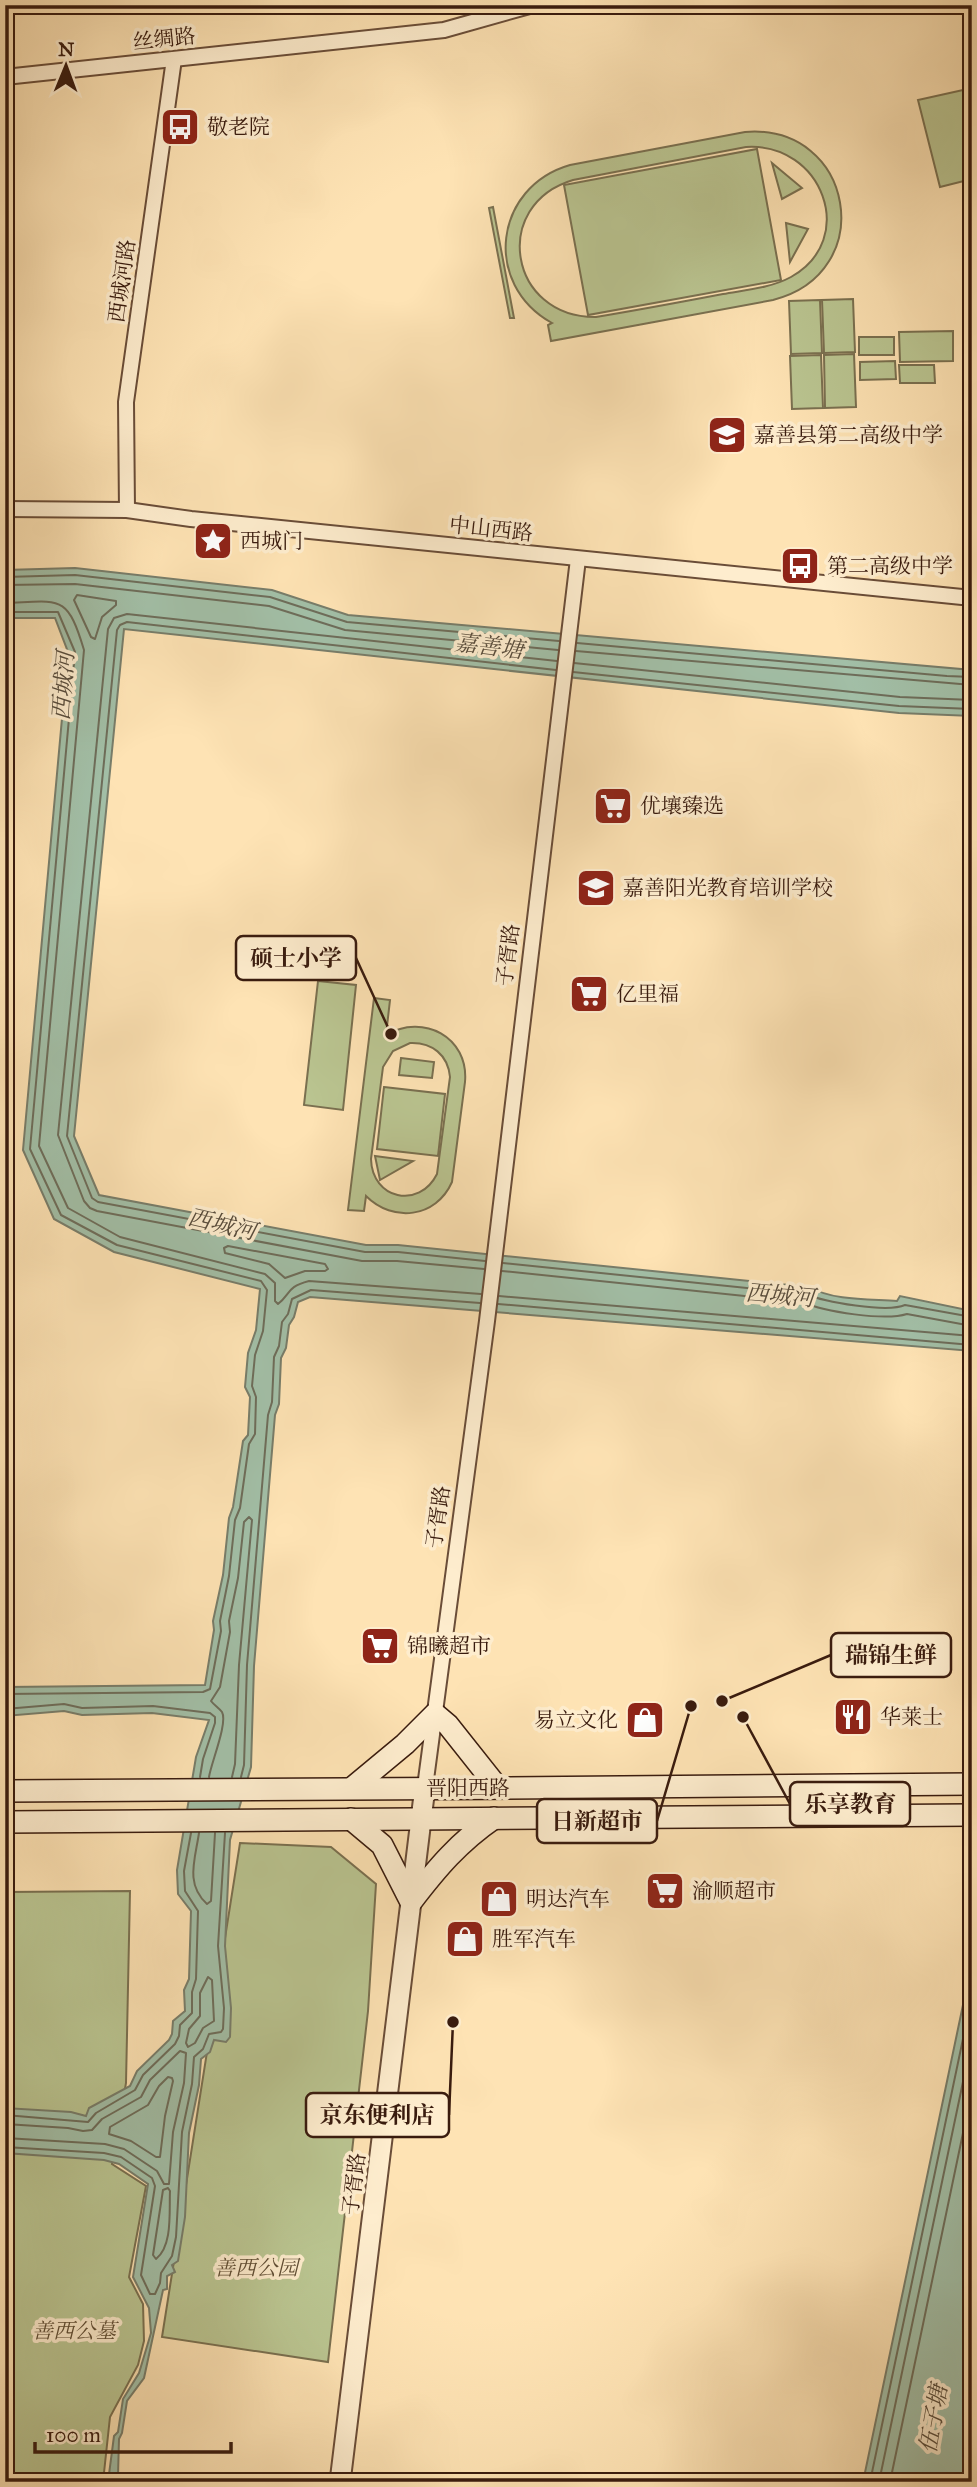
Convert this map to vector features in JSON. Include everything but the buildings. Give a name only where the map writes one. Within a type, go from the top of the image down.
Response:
[{"type":"main road","points":[[352,1788],[405,1744],[435,1714],[498,1788]]},
{"type":"main road","name":"晋阳西路","points":[[5,1791],[972,1784]]},
{"type":"main road","name":"晋阳西路","points":[[5,1822],[972,1815]]},
{"type":"main road","points":[[351,1819],[382,1845],[411,1902],[439,1865],[468,1836],[494,1818]]},
{"type":"street","name":"丝绸路","points":[[5,77],[444,30],[533,5]]},
{"type":"street","name":"西城河路","points":[[127,510],[126,402],[174,59]]},
{"type":"street","name":"中山西路","points":[[5,509],[127,510],[191,519],[972,598]]},
{"type":"street","name":"子胥路","points":[[340,2482],[425,1787],[487,1321],[578,559]]},
{"type":"green space","points":[[972,88],[972,179],[940,187],[918,100]]},
{"type":"green space","points":[[745,132],[782,136],[810,151],[830,174],[840,202],[840,233],[829,261],[807,285],[773,300],[551,341],[548,325],[552,323],[530,306],[515,285],[507,262],[506,238],[512,214],[525,193],[545,177],[570,165]],"holes":[[[746,147],[773,150],[795,160],[812,176],[822,196],[827,218],[823,240],[812,260],[791,277],[758,288],[596,317],[567,312],[544,300],[529,281],[521,258],[521,235],[529,212],[547,193],[573,180]]]},
{"type":"green space","points":[[757,149],[781,280],[588,315],[564,185]]},
{"type":"green space","points":[[772,163],[802,188],[782,199]]},
{"type":"green space","points":[[493,207],[514,318],[510,318],[489,208]]},
{"type":"green space","points":[[786,223],[808,229],[790,262]]},
{"type":"green space","points":[[853,299],[855,352],[824,353],[822,300]]},
{"type":"green space","points":[[820,300],[822,353],[791,354],[789,301]]},
{"type":"green space","points":[[953,331],[953,361],[900,362],[899,332]]},
{"type":"green space","points":[[859,337],[894,337],[894,355],[859,355]]},
{"type":"green space","points":[[854,354],[856,407],[825,408],[824,355]]},
{"type":"green space","points":[[821,355],[823,408],[792,409],[790,356]]},
{"type":"green space","points":[[895,361],[896,379],[860,380],[860,362]]},
{"type":"green space","points":[[899,365],[934,365],[935,383],[900,383]]},
{"type":"green space","points":[[318,981],[356,985],[343,1110],[304,1105]]},
{"type":"green space","points":[[374,998],[390,1000],[386,1035],[400,1029],[428,1028],[441,1033],[460,1053],[465,1082],[452,1182],[436,1203],[413,1213],[389,1210],[366,1196],[364,1211],[348,1210]],"holes":[[[410,1043],[418,1043],[438,1051],[446,1062],[450,1077],[437,1174],[429,1185],[408,1196],[388,1191],[379,1183],[373,1173],[371,1159],[383,1067],[393,1051]]]},
{"type":"green space","points":[[401,1058],[434,1062],[432,1078],[399,1075]]},
{"type":"green space","points":[[384,1087],[445,1094],[438,1156],[377,1149]]},
{"type":"green space","points":[[375,1156],[413,1161],[380,1180]]},
{"type":"green space","name":"善西公园","points":[[240,1843],[331,1847],[376,1884],[368,2011],[328,2362],[162,2337]]},
{"type":"green space","name":"善西公墓","points":[[130,1891],[126,2083],[112,2164],[146,2186],[129,2277],[143,2304],[144,2341],[138,2365],[110,2417],[103,2482],[5,2482],[5,1892]]},
{"type":"water","points":[[75,568],[272,590],[348,615],[972,670],[972,716],[899,713],[124,629],[74,1136],[99,1195],[366,1245],[398,1245],[809,1287],[829,1295],[852,1299],[897,1301],[900,1296],[972,1311],[972,1351],[310,1297],[298,1302],[281,1358],[279,1404],[275,1415],[254,1666],[251,1767],[230,1840],[225,1946],[231,2008],[230,2037],[226,2042],[214,2040],[210,2052],[201,2059],[199,2085],[189,2133],[185,2217],[178,2261],[172,2265],[175,2272],[167,2276],[167,2289],[163,2290],[144,2378],[127,2401],[119,2439],[118,2476],[131,2482],[108,2482],[114,2436],[118,2432],[123,2399],[139,2373],[151,2333],[149,2308],[133,2277],[148,2184],[119,2164],[104,2160],[5,2153],[5,2108],[71,2112],[86,2116],[89,2108],[130,2086],[137,2071],[169,2040],[173,2021],[185,2011],[184,1990],[189,1979],[191,1911],[178,1894],[177,1870],[196,1757],[209,1720],[152,1713],[82,1715],[64,1711],[5,1716],[5,1687],[205,1685],[214,1630],[213,1621],[223,1575],[229,1518],[243,1441],[248,1435],[250,1397],[245,1387],[248,1353],[256,1330],[260,1289],[114,1252],[54,1219],[23,1150],[68,652],[55,618],[5,618],[5,570]]},
{"type":"water","name":"伍子塘","points":[[972,1962],[972,2459],[963,2482],[863,2482]]},
{"type":"place","name":"敬老院","points":[[180,127]]},
{"type":"place","name":"嘉善县第二高级中学","points":[[727,435]]},
{"type":"place","name":"西城门","points":[[213,541]]},
{"type":"place","name":"第二高级中学","points":[[800,566]]},
{"type":"place","name":"优壤臻选","points":[[613,806]]},
{"type":"place","name":"嘉善阳光教育培训学校","points":[[596,888]]},
{"type":"place","name":"亿里福","points":[[589,994]]},
{"type":"place","name":"硕士小学","points":[[391,1034]]},
{"type":"place","name":"锦曦超市","points":[[380,1646]]},
{"type":"place","name":"瑞锦生鲜","points":[[722,1701]]},
{"type":"place","name":"日新超市","points":[[691,1706]]},
{"type":"place","name":"乐享教育","points":[[743,1717]]},
{"type":"place","name":"华莱士","points":[[853,1717]]},
{"type":"place","name":"易立文化","points":[[645,1720]]},
{"type":"place","name":"渝顺超市","points":[[665,1891]]},
{"type":"place","name":"明达汽车","points":[[499,1899]]},
{"type":"place","name":"胜军汽车","points":[[465,1939]]},
{"type":"place","name":"京东便利店","points":[[453,2022]]},
{"type":"water label","name":"嘉善塘","points":[[489,646]]},
{"type":"water label","name":"西城河","points":[[63,686]]},
{"type":"water label","name":"西城河","points":[[222,1224]]},
{"type":"water label","name":"西城河","points":[[780,1295]]}]
